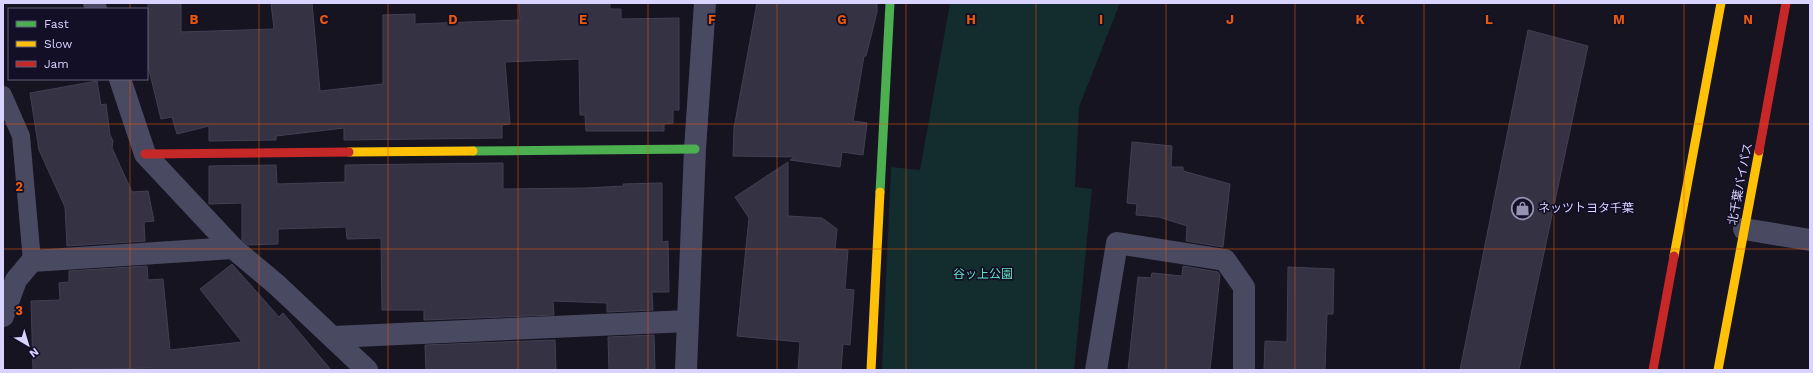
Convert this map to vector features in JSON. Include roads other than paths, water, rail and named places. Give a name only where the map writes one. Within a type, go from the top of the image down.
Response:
[{"type":"main road","points":[[871,370],[890,3]]},
{"type":"main road","points":[[1653,370],[1721,3]]},
{"type":"main road","name":"北千葉バイパス","points":[[1718,370],[1786,3]]},
{"type":"main road","points":[[146,154],[695,149]]},
{"type":"street","points":[[686,370],[695,149],[705,3]]},
{"type":"street","points":[[120,80],[146,154],[233,248],[277,285],[367,370]]},
{"type":"street","points":[[1744,229],[1810,240]]},
{"type":"street","points":[[1096,370],[1117,243],[1226,260],[1244,287],[1244,370]]},
{"type":"street","points":[[3,316],[16,280],[32,261],[233,248]]},
{"type":"street","points":[[333,337],[688,321]]},
{"type":"lane","points":[[3,95],[21,136],[32,261]]},
{"type":"place","name":"ネッツトヨタ千葉","points":[[1523,208]]},
{"type":"park label","name":"谷ッ上公園","points":[[983,274]]}]
